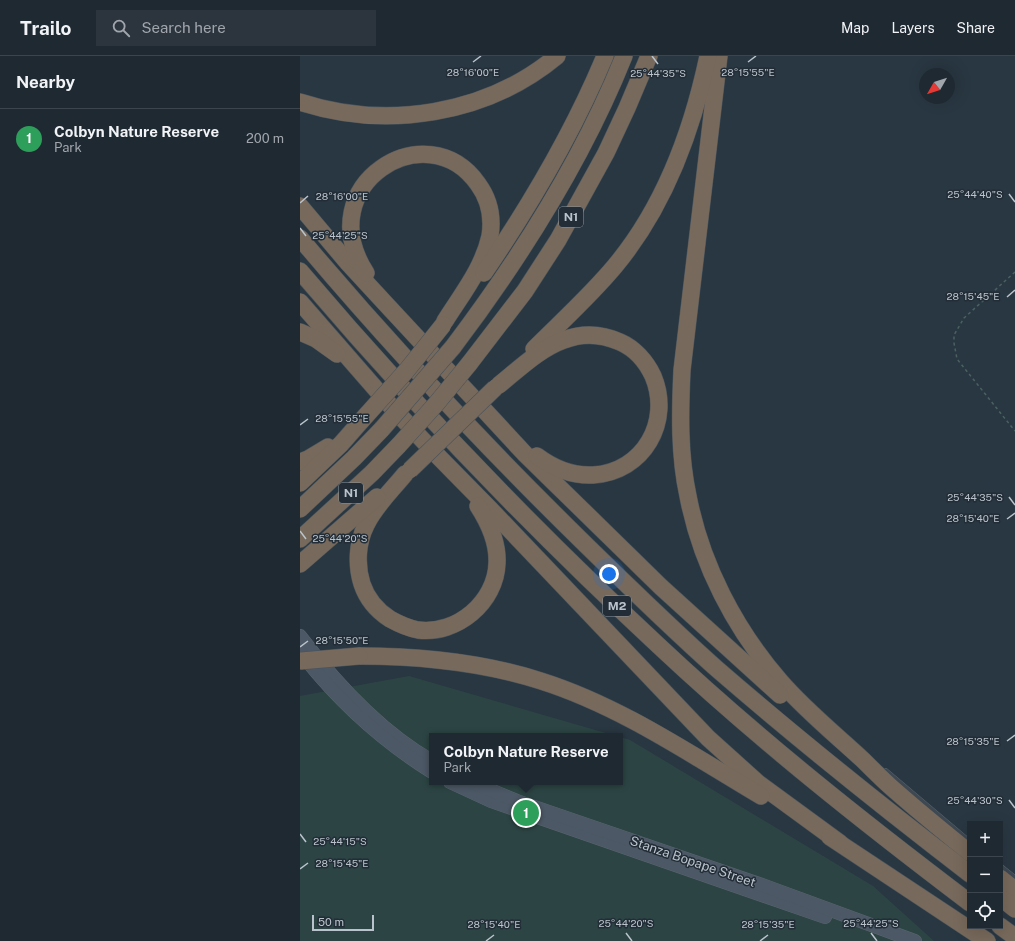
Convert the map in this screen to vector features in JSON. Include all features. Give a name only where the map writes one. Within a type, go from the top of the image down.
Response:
[{"type":"highway","points":[[300,102],[339,112],[371,116],[407,116],[440,111],[475,101],[506,88],[538,70],[556,56]]},
{"type":"highway","points":[[300,483],[341,444],[407,370],[483,274],[526,209],[580,112],[605,56]]},
{"type":"highway","name":"N1","points":[[300,509],[354,458],[382,429],[453,347],[488,302],[544,216],[570,169],[624,56]]},
{"type":"highway","name":"N1","points":[[300,539],[372,473],[399,445],[469,364],[525,291],[558,240],[606,153],[628,108],[649,56]]},
{"type":"highway","points":[[300,564],[407,472],[497,386],[615,266],[644,225],[668,182],[681,150],[699,93],[708,56]]},
{"type":"highway","points":[[719,56],[682,370],[681,434],[688,496],[697,534],[716,581],[731,611],[754,648],[780,681],[806,708],[892,788]]},
{"type":"highway","points":[[427,348],[369,276],[357,257],[352,240],[352,212],[362,188],[376,171],[383,166],[402,158],[425,155],[443,158],[462,168],[473,177],[482,189],[489,206],[491,228],[483,259],[444,323]]},
{"type":"highway","points":[[300,206],[353,268],[535,463],[661,587],[804,716],[967,850]]},
{"type":"highway","name":"M2","points":[[300,238],[388,339],[471,428],[530,490],[656,613],[716,668],[790,731],[967,872]]},
{"type":"highway","name":"M2","points":[[300,271],[383,366],[457,447],[530,522],[659,647],[778,752],[849,810],[967,901]]},
{"type":"highway","points":[[300,302],[388,403],[708,738],[758,782],[840,843],[987,941]]},
{"type":"highway","points":[[300,332],[316,339],[328,347],[388,403]]},
{"type":"highway","points":[[472,396],[530,451],[555,467],[574,474],[598,475],[612,472],[622,467],[641,453],[651,438],[657,424],[659,402],[658,392],[647,365],[623,343],[606,337],[585,335],[574,336],[555,343],[497,386]]},
{"type":"highway","points":[[300,462],[308,459],[329,446],[361,421]]},
{"type":"highway","points":[[407,472],[379,505],[366,526],[359,546],[358,558],[360,579],[365,592],[379,611],[397,623],[418,630],[440,628],[454,624],[467,617],[475,611],[487,597],[495,576],[497,554],[493,534],[485,518],[475,502],[432,450]]},
{"type":"highway","points":[[300,661],[359,656],[394,656],[449,661],[514,673],[542,681],[591,700],[637,723],[840,843]]},
{"type":"highway","points":[[1003,875],[1015,890]]},
{"type":"highway","points":[[1003,899],[1015,909]]},
{"type":"highway","points":[[1003,928],[1015,937]]},
{"type":"main road","points":[[300,636],[354,699],[391,732],[429,759]]},
{"type":"main road","points":[[300,652],[327,685],[356,715],[395,748],[429,770]]},
{"type":"main road","name":"Stanza Bopape Street","points":[[456,785],[491,802],[891,941]]},
{"type":"main road","name":"Stanza Bopape Street","points":[[478,785],[517,801],[765,886],[914,941]]},
{"type":"lane","points":[[731,611],[766,655]]},
{"type":"lane","points":[[880,766],[967,839]]},
{"type":"lane","points":[[1003,874],[1015,875]]},
{"type":"lane","points":[[1003,874],[1015,878]]},
{"type":"path","points":[[1015,272],[964,318],[954,335],[954,343],[957,359],[1015,431]]},
{"type":"green space","points":[[409,676],[606,733],[429,733],[429,785],[623,785],[623,738],[630,740],[873,886],[934,941],[300,941],[300,696]]},
{"type":"place","name":"Colbyn Nature Reserve","points":[[526,813]]}]
